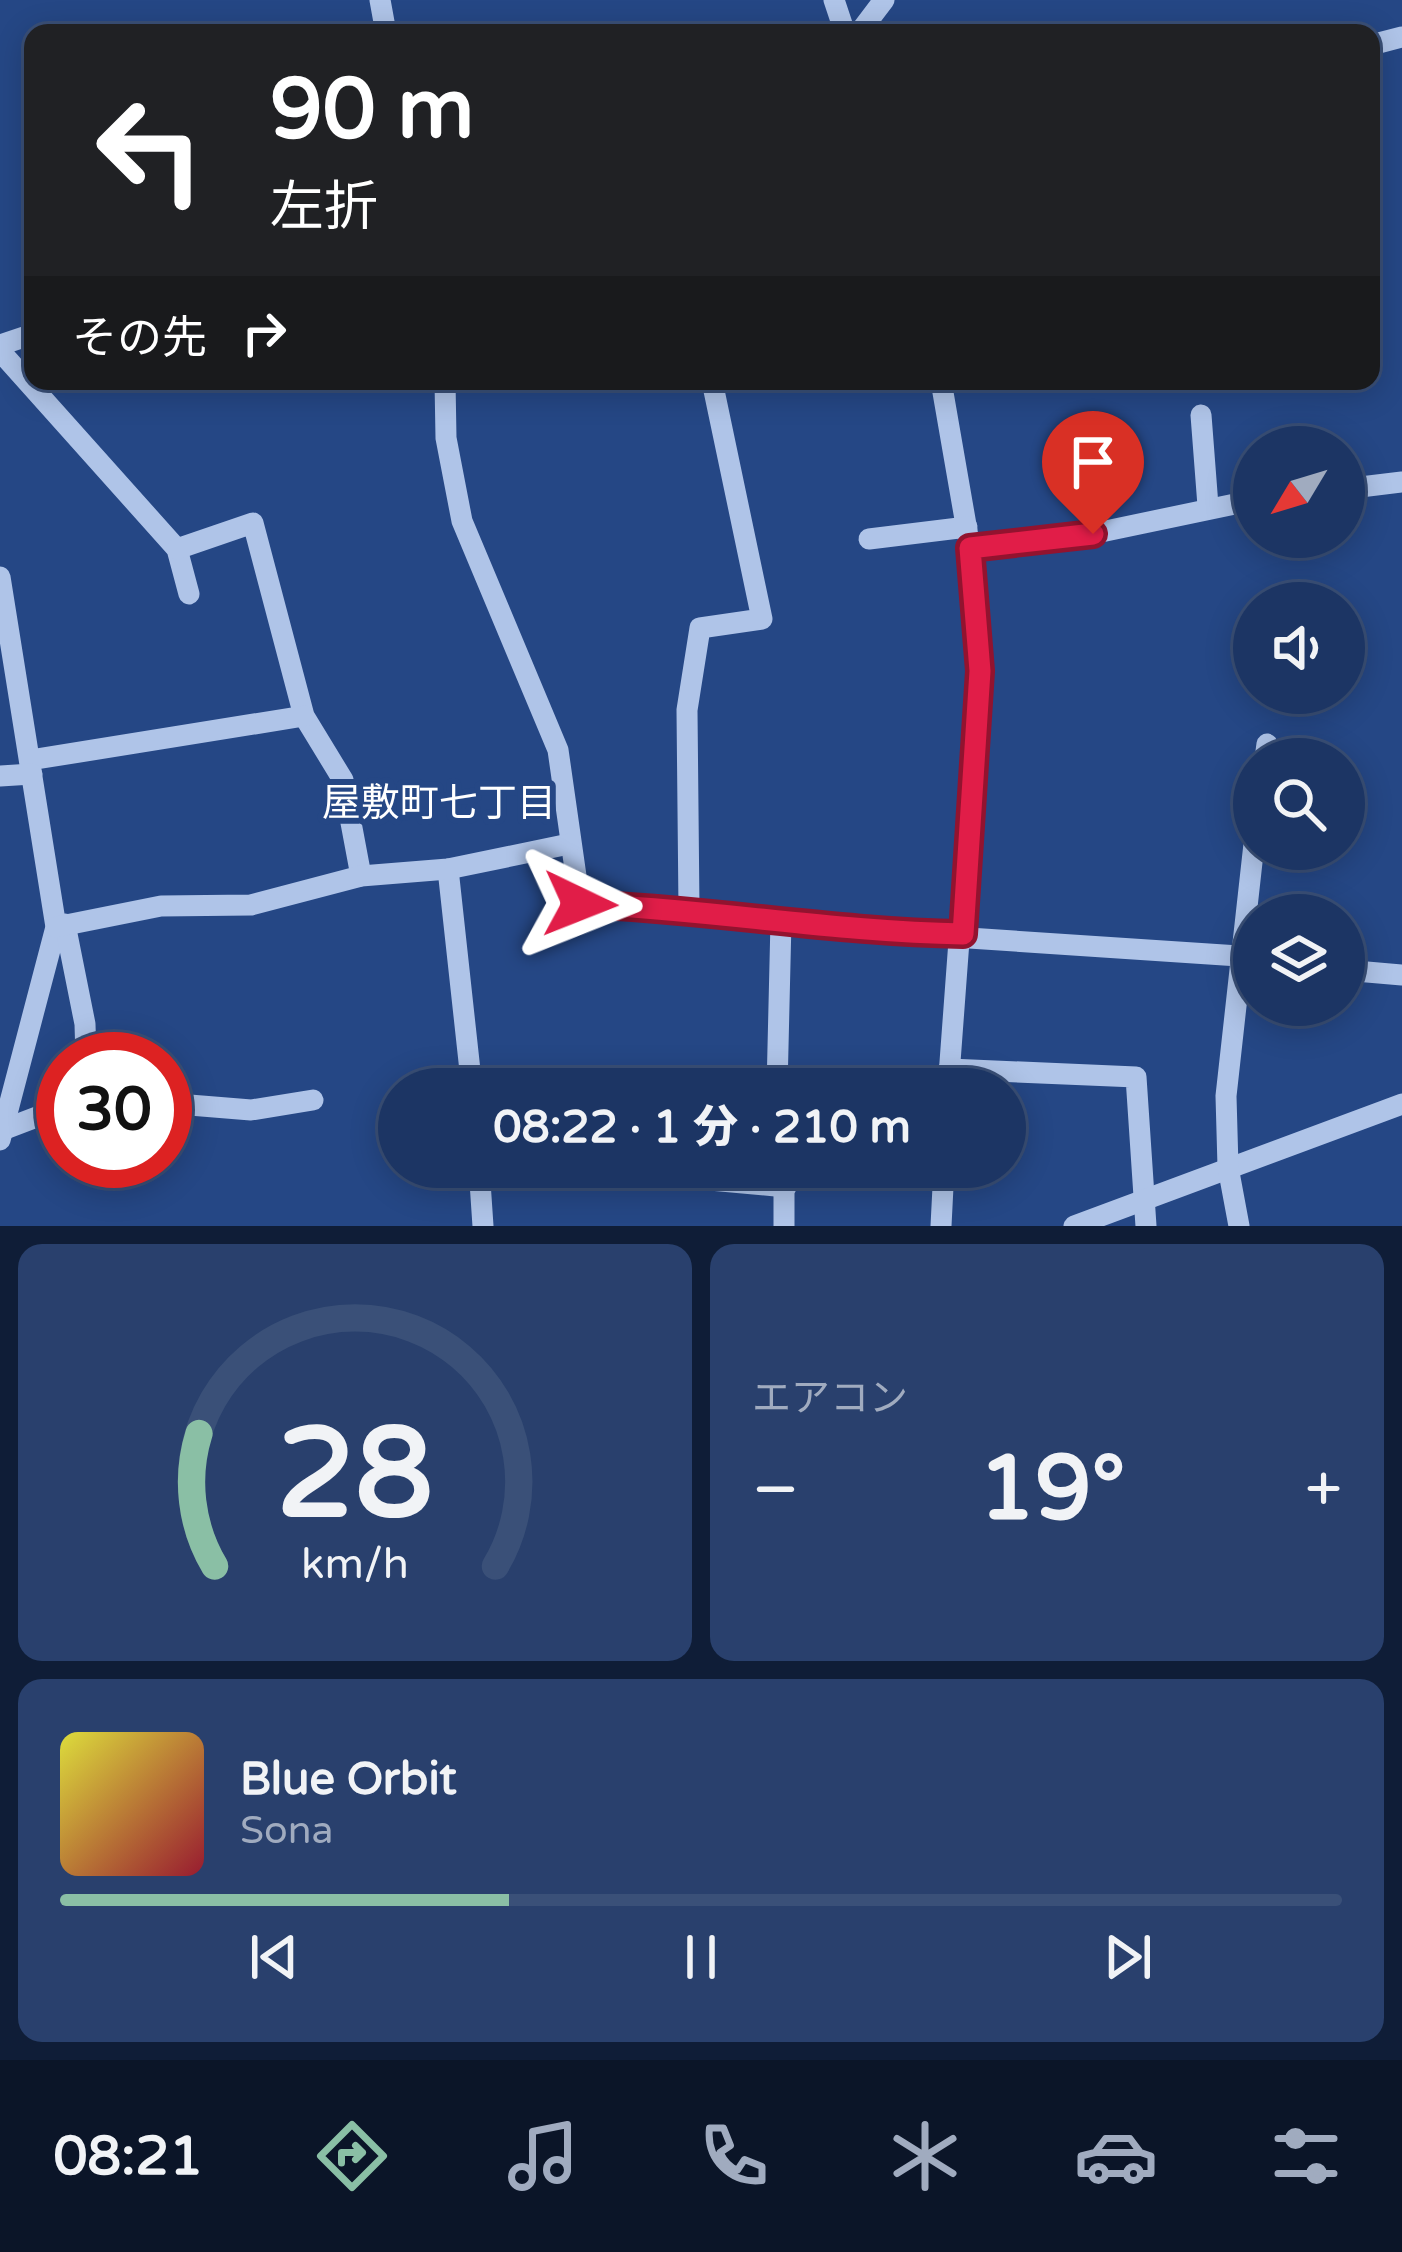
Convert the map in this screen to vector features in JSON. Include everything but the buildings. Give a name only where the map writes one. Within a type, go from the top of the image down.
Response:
[{"type":"street","points":[[866,24],[884,0]]},
{"type":"street","points":[[0,348],[24,375]]},
{"type":"street","points":[[37,390],[176,549],[189,594]]},
{"type":"street","points":[[446,390],[446,438],[462,520],[558,750],[574,836],[569,844],[580,904],[689,908],[781,921],[1233,955]]},
{"type":"street","points":[[689,908],[688,679],[700,628],[762,619],[714,390]]},
{"type":"street","points":[[943,390],[969,537],[980,671],[949,1068]]},
{"type":"street","points":[[1201,415],[1208,506]]},
{"type":"street","points":[[1365,486],[1402,482]]},
{"type":"street","points":[[869,539],[1058,542],[1233,503]]},
{"type":"street","points":[[176,549],[254,523],[304,716],[343,780],[362,876]]},
{"type":"street","points":[[0,577],[60,926],[85,1032]]},
{"type":"street","points":[[0,776],[304,716]]},
{"type":"street","points":[[60,926],[161,905],[250,905],[362,876],[448,869],[569,844]]},
{"type":"street","points":[[448,869],[470,1068]]},
{"type":"street","points":[[778,1068],[781,921]]},
{"type":"street","points":[[1,1134],[60,926]]},
{"type":"street","points":[[1365,972],[1402,975]]},
{"type":"street","points":[[1236,1026],[1226,1096],[1228,1167],[1239,1226]]},
{"type":"street","points":[[1026,1078],[1136,1077],[1146,1226]]},
{"type":"street","points":[[192,1105],[251,1110],[313,1100]]},
{"type":"street","points":[[1074,1226],[1228,1167],[1401,1110]]},
{"type":"street","points":[[1,1134],[36,1119]]},
{"type":"street","points":[[480,1188],[483,1226]]},
{"type":"street","points":[[784,1226],[785,1188]]},
{"type":"street","points":[[941,1226],[943,1188]]},
{"type":"district","name":"屋敷町七丁目","points":[[439,802]]},
{"type":"route","points":[[580,904],[689,908],[893,933],[963,934],[980,671],[970,548],[1058,542],[1093,534]]}]
